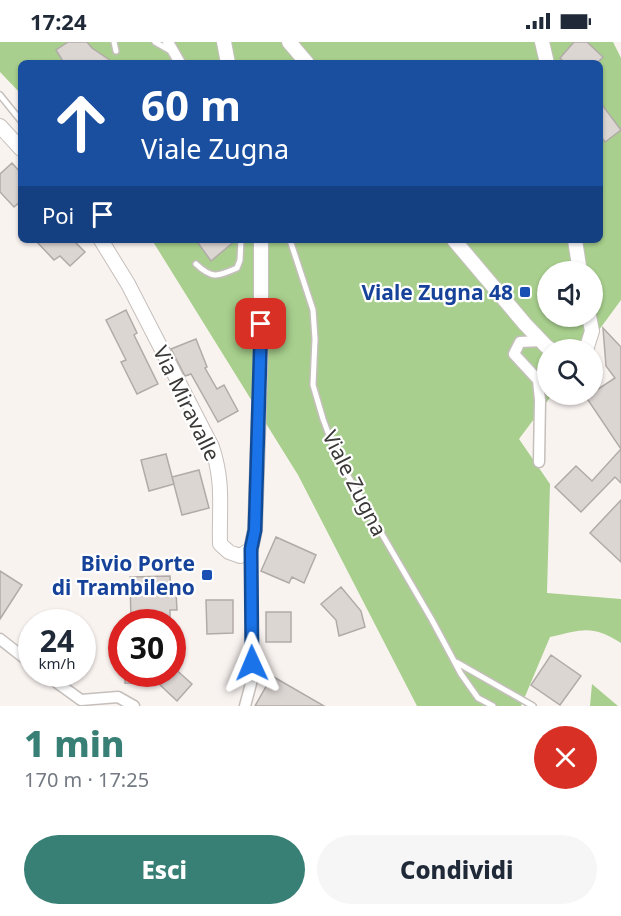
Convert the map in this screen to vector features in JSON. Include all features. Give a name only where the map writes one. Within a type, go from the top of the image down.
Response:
[{"type":"street","points":[[224,42],[227,60]]},
{"type":"street","points":[[289,42],[304,60]]},
{"type":"street","points":[[542,42],[546,60]]},
{"type":"street","points":[[161,43],[174,53],[178,60]]},
{"type":"street","points":[[0,126],[18,146]]},
{"type":"street","name":"Via Miravalle","points":[[103,243],[128,284],[212,447],[219,468],[220,544],[229,552],[240,556],[251,549]]},
{"type":"street","points":[[245,706],[253,676],[251,549],[255,530],[261,344],[261,243]]},
{"type":"street","points":[[457,243],[525,324],[541,339]]},
{"type":"street","points":[[575,243],[578,261]]},
{"type":"street","points":[[537,344],[520,342],[514,354],[537,379]]},
{"type":"street","points":[[539,462],[540,405]]},
{"type":"street","points":[[0,639],[18,653]]},
{"type":"street","points":[[63,687],[81,700],[118,697],[134,706]]},
{"type":"lane","points":[[114,42],[116,51]]},
{"type":"lane","points":[[0,94],[18,117]]},
{"type":"lane","points":[[196,264],[207,274],[215,276],[237,268],[241,243]]},
{"type":"lane","name":"Viale Zugna","points":[[291,243],[313,310],[315,339],[313,385],[337,457],[454,661],[478,698],[492,706]]},
{"type":"lane","points":[[454,661],[533,706]]},
{"type":"green space","points":[[0,42],[613,42],[621,58],[621,300],[603,324],[603,261],[537,261],[537,327],[601,327],[592,339],[537,339],[537,405],[544,405],[519,439],[550,484],[547,593],[621,599],[621,643],[602,633],[586,630],[550,637],[521,706],[417,706],[298,475],[154,243],[603,243],[603,60],[18,60],[18,91],[0,72]]},
{"type":"green space","points":[[592,684],[618,706],[590,706]]},
{"type":"building","points":[[68,42],[87,42],[110,60],[62,60],[56,50]]},
{"type":"building","points":[[574,42],[587,42],[603,57],[600,60],[562,60],[560,58]]},
{"type":"building","points":[[603,106],[621,130],[605,142],[603,139]]},
{"type":"building","points":[[12,163],[18,170],[18,204],[14,207],[0,192],[0,174]]},
{"type":"building","points":[[38,243],[76,243],[85,252],[70,266],[60,256],[54,260]]},
{"type":"building","points":[[198,243],[232,243],[211,261]]},
{"type":"building","points":[[126,310],[137,333],[134,335],[158,384],[137,394],[121,362],[126,360],[106,320]]},
{"type":"building","points":[[603,328],[621,347],[621,449],[591,405],[603,405],[603,386],[615,378],[606,366]]},
{"type":"building","points":[[196,339],[207,367],[205,368],[217,389],[224,385],[238,411],[218,422],[191,374],[185,376],[171,349]]},
{"type":"building","points":[[621,449],[621,483],[615,477],[581,512],[555,487],[576,466],[592,481]]},
{"type":"building","points":[[166,454],[174,484],[149,491],[141,460]]},
{"type":"building","points":[[199,470],[209,508],[182,515],[172,477]]},
{"type":"building","points":[[621,500],[621,562],[590,533]]},
{"type":"building","points":[[276,537],[316,555],[304,583],[292,577],[289,583],[261,571]]},
{"type":"building","points":[[0,571],[22,585],[0,619]]},
{"type":"building","points":[[170,576],[171,592],[176,592],[177,609],[131,609],[130,577]]},
{"type":"building","points":[[341,587],[361,611],[365,627],[339,636],[336,620],[321,604]]},
{"type":"building","points":[[206,600],[233,600],[233,633],[207,634]]},
{"type":"building","points":[[266,612],[291,612],[291,642],[266,642]]},
{"type":"building","points":[[551,655],[581,676],[560,705],[531,685]]},
{"type":"building","points":[[272,676],[324,706],[255,706]]},
{"type":"building","points":[[186,679],[192,684],[177,701],[162,687],[186,687]]},
{"type":"place","name":"Viale Zugna 48","points":[[525,292]]},
{"type":"place","name":"Bivio Porte di Trambileno","points":[[207,575]]},
{"type":"route","points":[[252,663],[251,549],[255,530],[261,324]]}]
